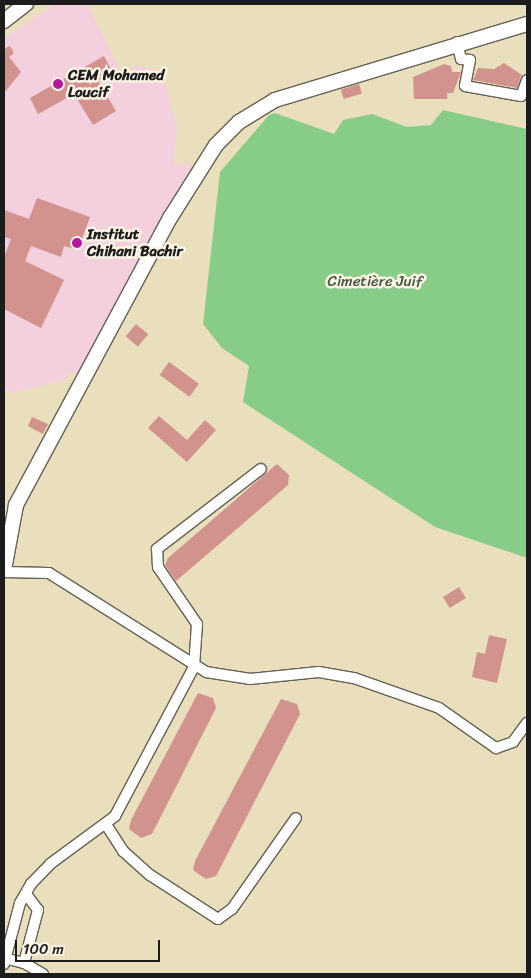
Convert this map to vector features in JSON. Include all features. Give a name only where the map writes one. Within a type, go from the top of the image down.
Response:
[{"type":"main road","points":[[4,20],[26,4]]},
{"type":"main road","points":[[4,571],[16,505],[170,218],[216,145],[239,122],[275,100],[457,42],[527,24]]},
{"type":"street","points":[[457,42],[461,59],[470,60],[465,86],[521,96],[527,80]]},
{"type":"street","points":[[42,974],[24,963],[4,960],[26,894],[50,864],[107,826],[194,667],[197,624],[158,567],[157,549],[260,469]]},
{"type":"street","points":[[4,571],[49,573],[194,667],[250,679],[319,672],[354,678],[439,708],[496,748],[513,742],[527,723]]},
{"type":"street","points":[[107,826],[123,851],[150,875],[218,919],[232,910],[296,818]]},
{"type":"street","points":[[24,963],[38,910],[26,894]]},
{"type":"shaded area","name":"Institut Chihani Bachir","points":[[56,4],[87,4],[123,76],[135,65],[162,71],[177,129],[173,165],[193,163],[80,375],[69,371],[65,380],[10,393],[4,386],[4,38]]},
{"type":"green space","name":"Cimetière Juif","points":[[443,110],[527,129],[527,558],[435,527],[243,402],[249,366],[222,348],[203,324],[220,172],[269,115],[275,113],[334,134],[343,120],[372,114],[407,127],[431,125]]},
{"type":"building","points":[[10,46],[14,53],[9,57],[21,72],[4,93],[4,49]]},
{"type":"building","points":[[104,56],[113,73],[98,81],[116,111],[93,125],[74,94],[38,114],[30,98]]},
{"type":"building","points":[[504,63],[522,75],[517,88],[473,80],[478,68],[494,69]]},
{"type":"building","points":[[444,64],[451,66],[452,72],[461,72],[453,93],[447,93],[447,99],[414,99],[413,77]]},
{"type":"building","points":[[359,84],[362,94],[344,99],[341,90]]},
{"type":"building","points":[[37,198],[90,217],[78,250],[64,246],[61,257],[31,246],[25,261],[64,280],[41,328],[4,309],[4,257],[11,239],[4,237],[4,210],[29,219]]},
{"type":"building","points":[[136,324],[148,334],[138,347],[126,336]]},
{"type":"building","points":[[169,362],[199,384],[190,397],[160,375]]},
{"type":"building","points":[[159,416],[187,440],[205,420],[216,430],[187,462],[148,428]]},
{"type":"building","points":[[32,417],[48,424],[43,434],[28,426]]},
{"type":"building","points":[[277,464],[289,475],[288,485],[176,581],[165,565],[168,558]]},
{"type":"building","points":[[459,587],[466,598],[450,608],[443,597]]},
{"type":"building","points":[[489,635],[507,639],[497,683],[472,677],[477,652],[485,654]]},
{"type":"building","points":[[198,693],[213,698],[216,708],[152,834],[141,838],[129,829],[131,820]]},
{"type":"building","points":[[281,699],[297,704],[300,714],[216,876],[206,879],[193,870],[195,861]]},
{"type":"place","name":"CEM Mohamed Loucif","points":[[58,84]]},
{"type":"place","name":"Institut Chihani Bachir","points":[[77,243]]}]
